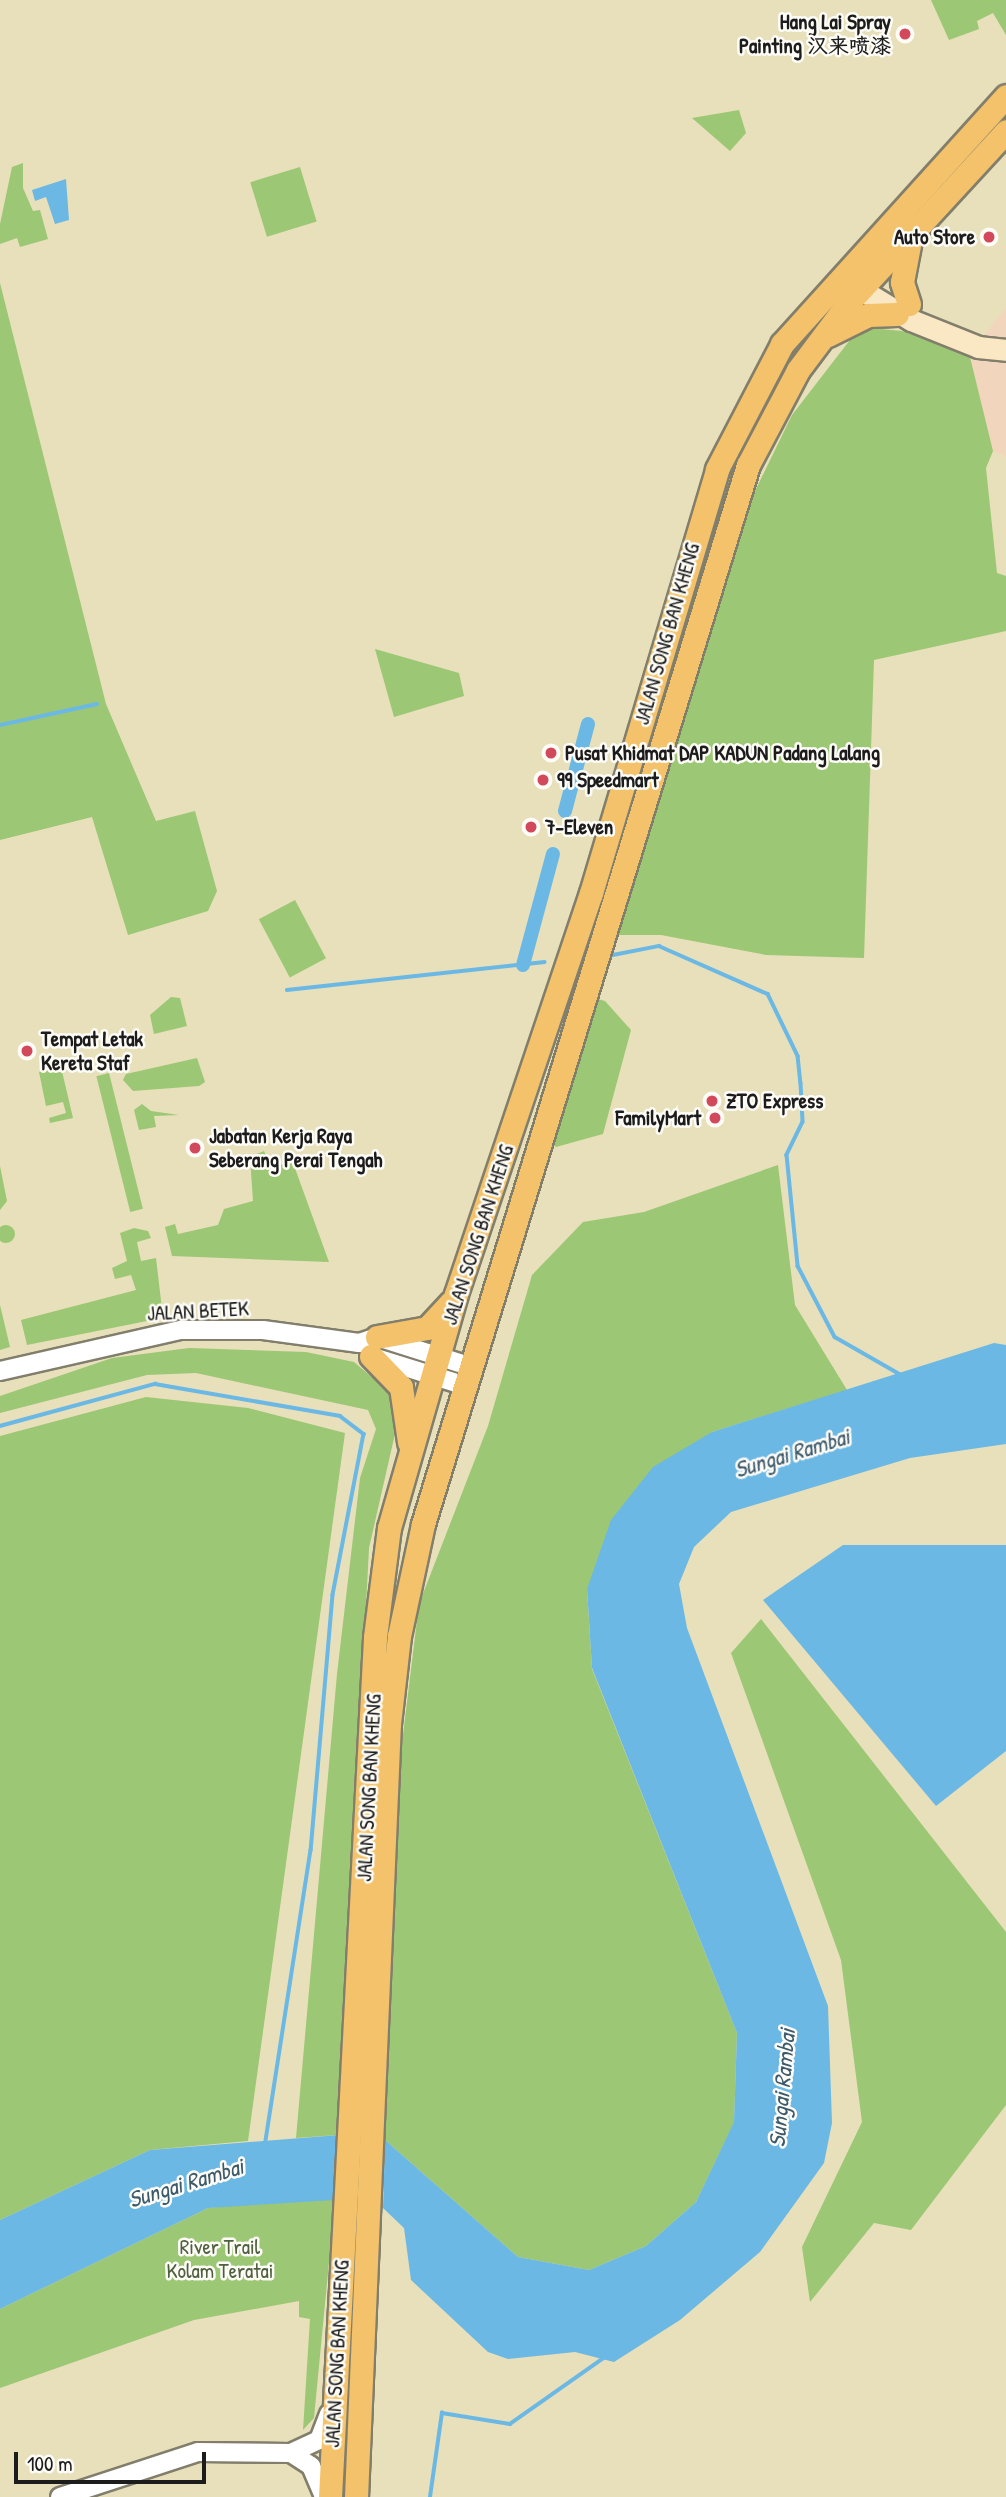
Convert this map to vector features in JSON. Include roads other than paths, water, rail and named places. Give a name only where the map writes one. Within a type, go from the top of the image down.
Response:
[{"type":"main road","name":"JALAN SONG BAN KHENG","points":[[356,2497],[355,2244],[389,1724],[399,1636],[466,1376],[733,503],[771,416],[822,338],[855,278],[1006,96]]},
{"type":"main road","name":"JALAN SONG BAN KHENG","points":[[363,2114],[379,1587],[410,1455],[438,1368],[456,1294],[591,893],[717,469],[782,344],[855,278],[912,232],[1006,131]]},
{"type":"main road","points":[[903,309],[902,282],[912,232]]},
{"type":"main road","points":[[855,278],[903,309],[978,347],[1000,348]]},
{"type":"main road","points":[[822,338],[868,315],[903,309]]},
{"type":"main road","points":[[410,1455],[401,1387],[369,1346],[427,1328],[456,1294]]},
{"type":"main road","name":"JALAN SONG BAN KHENG","points":[[330,2497],[335,2392],[355,2244]]},
{"type":"street","name":"JALAN BETEK","points":[[0,1371],[181,1330],[263,1330],[369,1346],[466,1376]]},
{"type":"street","points":[[60,2497],[198,2452],[291,2454],[318,2441],[335,2392]]},
{"type":"street","points":[[291,2454],[312,2466],[324,2497]]},
{"type":"water","points":[[66,179],[69,220],[55,224],[46,197],[35,201],[32,190]]},
{"type":"water","name":"Sungai Rambai","points":[[994,1343],[1006,1345],[1006,1444],[910,1458],[731,1512],[694,1547],[679,1584],[687,1628],[828,2006],[832,2123],[824,2163],[760,2252],[680,2320],[614,2362],[575,2352],[508,2359],[488,2352],[411,2280],[404,2228],[383,2208],[385,2140],[518,2257],[589,2270],[646,2246],[696,2202],[734,2122],[737,2033],[592,1668],[587,1589],[611,1520],[653,1467],[712,1432]]},
{"type":"water","points":[[843,1545],[1006,1545],[1006,1751],[936,1806],[763,1600]]},
{"type":"water","name":"Sungai Rambai","points":[[339,2135],[335,2200],[208,2208],[0,2309],[0,2220],[150,2150]]},
{"type":"waterway","points":[[0,725],[97,704]]},
{"type":"waterway","points":[[565,811],[588,724]]},
{"type":"waterway","points":[[523,965],[553,854]]},
{"type":"waterway","points":[[608,956],[659,946],[768,994],[798,1056],[801,1083],[803,1122],[787,1155],[798,1266],[835,1337],[903,1376]]},
{"type":"waterway","points":[[287,990],[544,962]]},
{"type":"waterway","points":[[0,1426],[155,1384],[340,1416],[364,1434],[333,1595],[311,1850],[266,2142]]},
{"type":"waterway","points":[[430,2497],[442,2413],[510,2424],[605,2357]]},
{"type":"place","name":"Hang Lai Spray Painting 汉来喷漆","points":[[905,34]]},
{"type":"place","name":"Auto Store","points":[[989,237]]},
{"type":"place","name":"Pusat Khidmat DAP KADUN Padang Lalang","points":[[551,753]]},
{"type":"place","name":"99 Speedmart","points":[[543,780]]},
{"type":"place","name":"7-Eleven","points":[[531,827]]},
{"type":"place","name":"Tempat Letak Kereta Staf","points":[[27,1051]]},
{"type":"place","name":"ZTO Express","points":[[712,1101]]},
{"type":"place","name":"FamilyMart","points":[[715,1118]]},
{"type":"place","name":"Jabatan Kerja Raya Seberang Perai Tengah","points":[[195,1148]]},
{"type":"park label","name":"River Trail Kolam Teratai","points":[[220,2259]]}]
